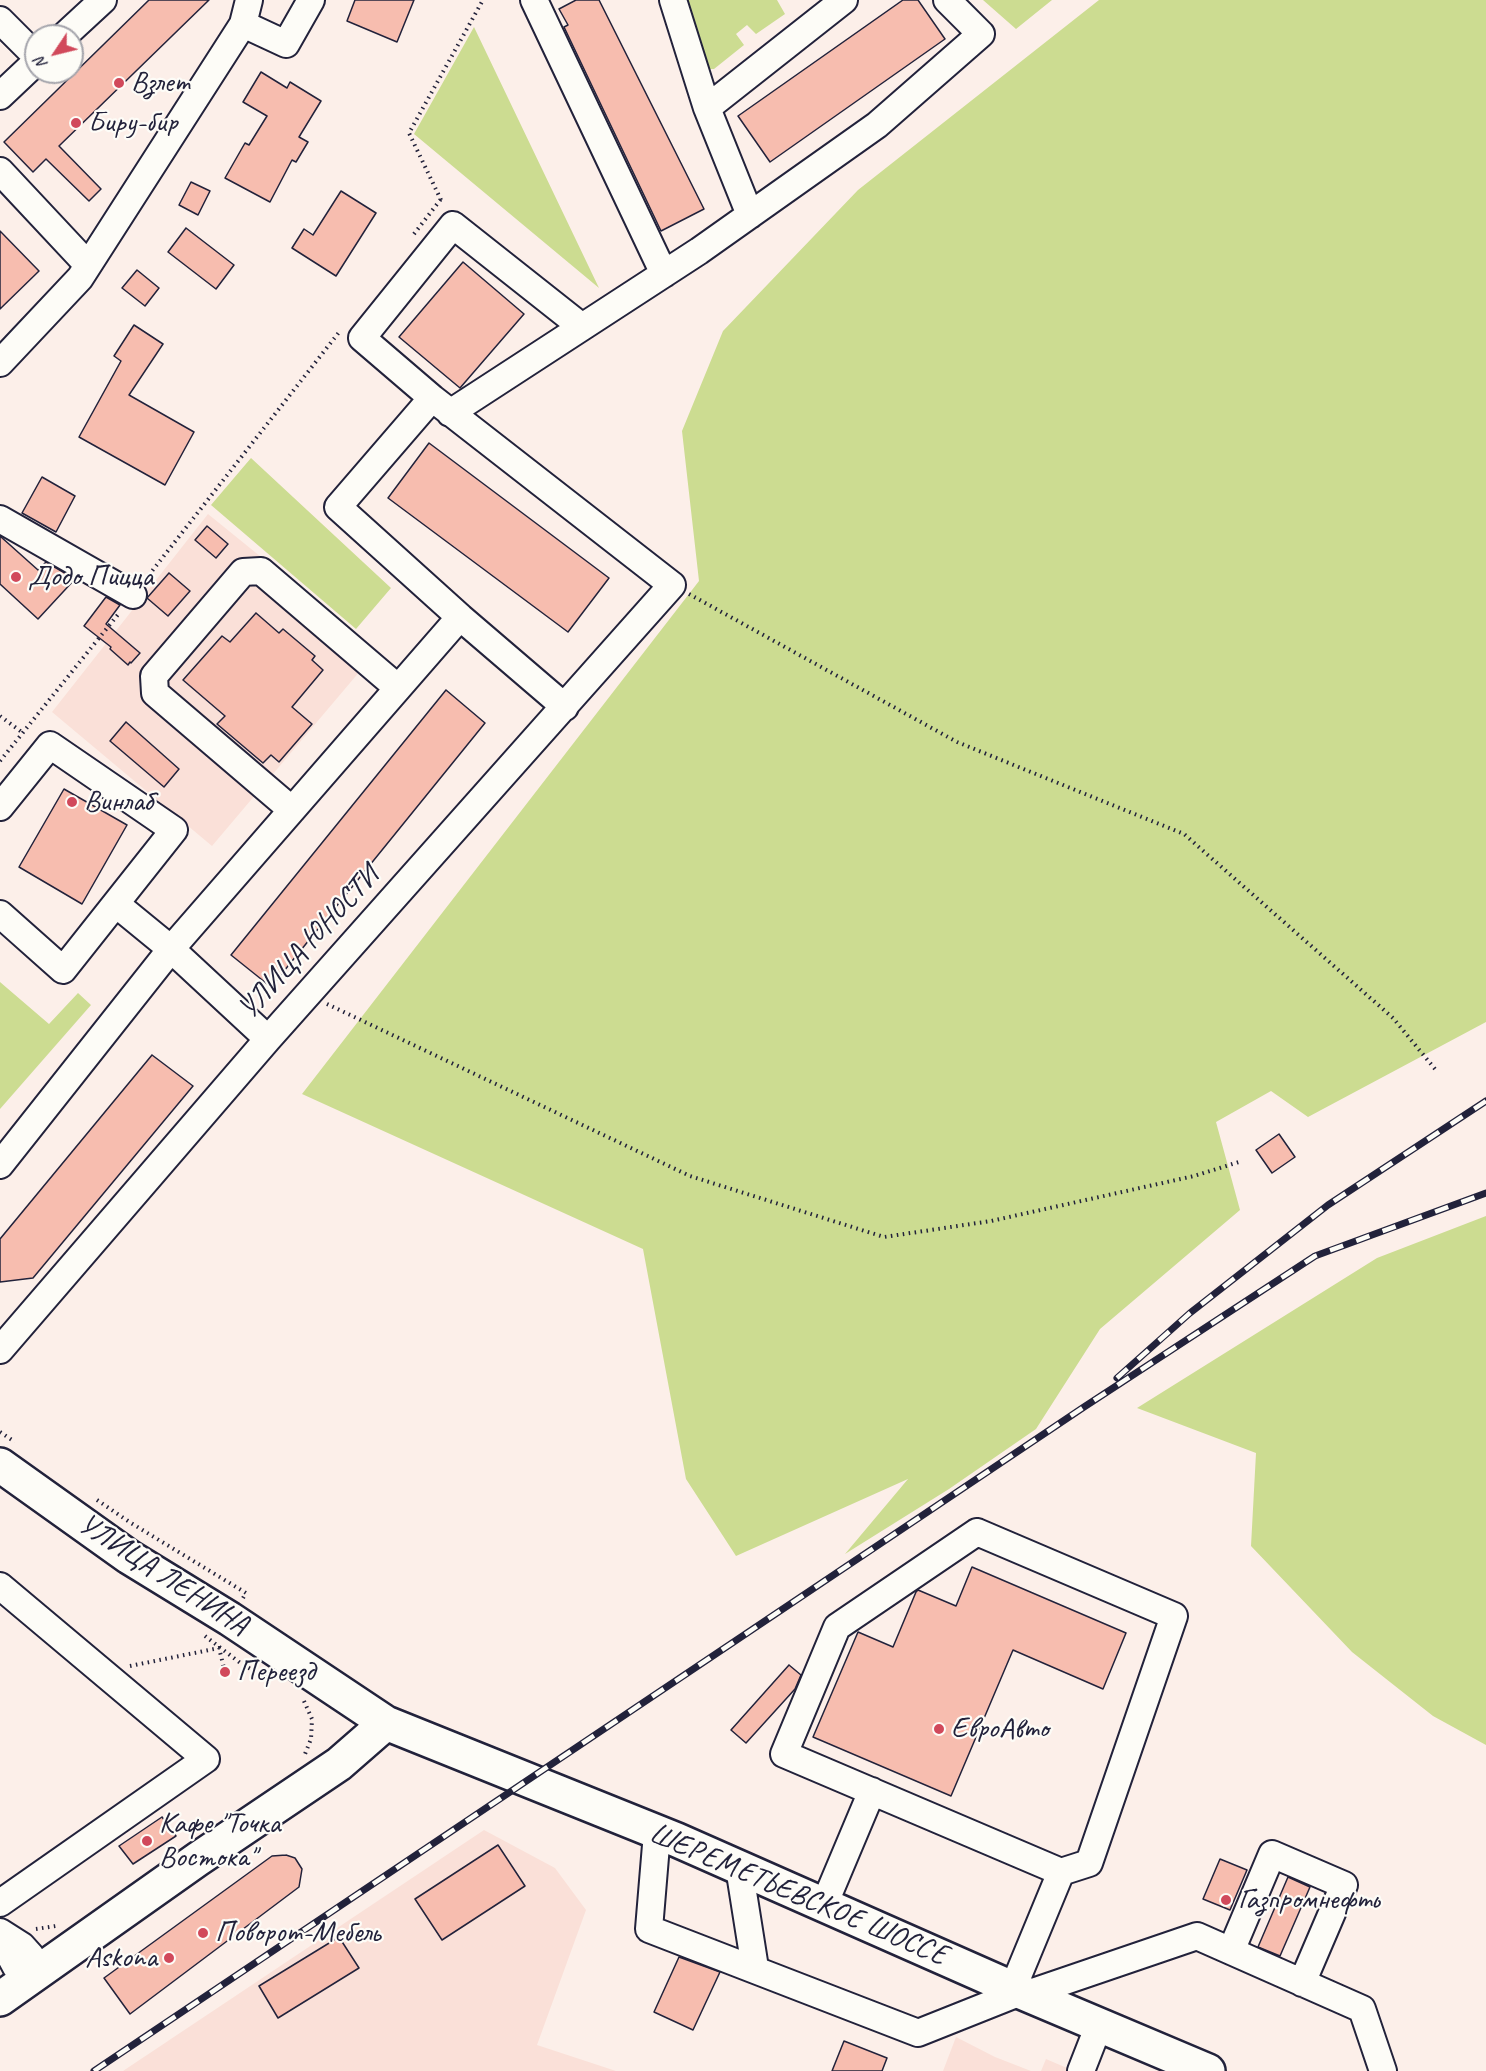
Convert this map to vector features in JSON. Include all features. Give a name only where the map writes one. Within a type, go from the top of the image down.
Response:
[{"type":"main road","name":"УЛИЦА ЛЕНИНА","points":[[0,1465],[129,1557],[230,1619],[386,1723]]},
{"type":"main road","points":[[0,1999],[198,1859],[296,1806],[386,1723]]},
{"type":"main road","name":"ШЕРЕМЕТЬЕВСКОЕ ШОССЕ","points":[[386,1723],[739,1867],[1020,1992],[1208,2071]]},
{"type":"street","points":[[77,24],[102,0]]},
{"type":"street","points":[[0,363],[80,278],[243,24],[249,0]]},
{"type":"street","points":[[243,24],[286,44],[310,0]]},
{"type":"street","points":[[534,0],[664,274]]},
{"type":"street","points":[[673,0],[707,108],[750,215]]},
{"type":"street","points":[[707,108],[844,0]]},
{"type":"street","points":[[565,708],[338,507],[441,406],[582,327],[664,274],[877,125],[981,34],[947,0]]},
{"type":"street","points":[[0,20],[24,44]]},
{"type":"street","points":[[0,96],[24,73]]},
{"type":"street","points":[[5,185],[88,265]]},
{"type":"street","points":[[582,327],[453,225],[362,338],[441,406],[672,585]]},
{"type":"street","points":[[0,519],[133,595]]},
{"type":"street","points":[[292,810],[155,693],[154,676],[243,572],[261,571],[398,688]]},
{"type":"street","name":"УЛИЦА ЮНОСТИ","points":[[0,1350],[268,1040],[672,585]]},
{"type":"street","points":[[0,1165],[171,949],[460,617]]},
{"type":"street","points":[[0,807],[50,745],[174,830],[63,970],[0,915]]},
{"type":"street","points":[[116,904],[171,949],[268,1040]]},
{"type":"street","points":[[977,1532],[1174,1616],[1089,1863],[1061,1872],[784,1754],[837,1627],[977,1532]]},
{"type":"street","points":[[0,1586],[206,1759],[0,1903]]},
{"type":"street","points":[[824,1905],[872,1791]]},
{"type":"street","points":[[657,1833],[649,1929],[755,1968],[918,2033],[1020,1992],[1197,1936],[1362,2009],[1383,2071]]},
{"type":"street","points":[[1231,1951],[1272,1854],[1344,1885],[1302,1983]]},
{"type":"street","points":[[739,1867],[755,1968]]},
{"type":"street","points":[[1020,1992],[1061,1872]]},
{"type":"street","points":[[1,1933],[22,1946],[31,1956],[34,1975]]},
{"type":"street","points":[[1081,2071],[1099,2025]]},
{"type":"path","points":[[453,225],[409,133],[483,0]]},
{"type":"path","points":[[412,236],[441,199]]},
{"type":"path","points":[[0,761],[341,329]]},
{"type":"path","points":[[672,585],[957,742],[1184,834],[1393,1018],[1435,1069]]},
{"type":"path","points":[[0,716],[22,733]]},
{"type":"path","points":[[308,995],[690,1176],[884,1237],[991,1221],[1194,1176],[1239,1162]]},
{"type":"path","points":[[103,1671],[219,1647],[243,1665],[276,1682]]},
{"type":"path","points":[[219,1647],[225,1672]]},
{"type":"path","points":[[297,1760],[306,1753],[311,1739],[312,1719],[303,1699]]},
{"type":"shaded area","points":[[208,514],[377,651],[212,846],[52,712]]},
{"type":"shaded area","points":[[484,1830],[555,1868],[586,1910],[537,2045],[616,2071],[123,2071]]},
{"type":"shaded area","points":[[956,2037],[995,2057],[1031,2071],[943,2071]]},
{"type":"shaded area","points":[[1046,2059],[1074,2071],[1041,2071]]},
{"type":"green space","points":[[683,0],[777,0],[785,14],[756,34],[747,25],[736,34],[744,45],[714,69],[704,69]]},
{"type":"green space","points":[[983,0],[1052,0],[1016,29]]},
{"type":"green space","points":[[1099,0],[1486,0],[1486,1022],[1308,1117],[1271,1091],[1216,1122],[1240,1210],[1100,1329],[1036,1429],[949,1489],[845,1554],[908,1479],[736,1556],[686,1479],[643,1249],[302,1094],[699,581],[682,431],[723,331],[858,190]]},
{"type":"green space","points":[[474,27],[599,288],[414,134]]},
{"type":"green space","points":[[251,458],[391,588],[356,629],[211,505]]},
{"type":"green space","points":[[0,982],[49,1024],[78,993],[91,1005],[0,1109]]},
{"type":"green space","points":[[1486,1216],[1486,1745],[1433,1716],[1352,1652],[1251,1546],[1256,1453],[1137,1408],[1377,1258]]},
{"type":"building","points":[[149,0],[209,0],[59,146],[101,189],[89,201],[46,159],[33,172],[4,142],[63,84],[84,84],[84,64]]},
{"type":"building","points":[[355,0],[414,0],[397,42],[347,21]]},
{"type":"building","points":[[576,0],[599,0],[704,209],[661,231],[564,27],[568,25],[559,9]]},
{"type":"building","points":[[903,0],[918,0],[945,39],[770,162],[738,116]]},
{"type":"building","points":[[261,72],[287,88],[290,82],[321,101],[299,137],[308,142],[296,162],[292,160],[270,202],[225,178],[245,143],[249,145],[267,116],[243,102]]},
{"type":"building","points":[[191,182],[210,191],[198,215],[179,205]]},
{"type":"building","points":[[341,191],[376,213],[336,276],[292,248],[304,229],[313,235]]},
{"type":"building","points":[[186,228],[234,265],[216,289],[168,252]]},
{"type":"building","points":[[0,231],[39,271],[0,309]]},
{"type":"building","points":[[463,262],[524,314],[460,388],[399,337]]},
{"type":"building","points":[[137,270],[159,288],[145,306],[122,288]]},
{"type":"building","points":[[134,325],[163,344],[129,395],[194,432],[165,485],[79,437],[121,361],[114,356]]},
{"type":"building","points":[[429,443],[609,578],[568,632],[388,498]]},
{"type":"building","points":[[42,477],[75,496],[56,532],[22,513]]},
{"type":"building","points":[[207,526],[228,544],[216,558],[195,540]]},
{"type":"building","points":[[0,536],[38,570],[46,562],[75,579],[38,619],[0,584]]},
{"type":"building","points":[[169,573],[190,591],[168,616],[147,598]]},
{"type":"building","points":[[106,597],[120,605],[106,624],[140,653],[128,665],[110,649],[111,647],[84,626]]},
{"type":"building","points":[[256,613],[279,633],[283,629],[315,656],[312,660],[323,670],[292,707],[312,724],[279,762],[271,755],[263,763],[217,724],[225,716],[183,680],[222,636],[230,642]]},
{"type":"building","points":[[446,690],[485,723],[271,987],[231,955]]},
{"type":"building","points":[[126,722],[179,769],[164,787],[110,741]]},
{"type":"building","points":[[64,789],[127,825],[82,904],[19,867]]},
{"type":"building","points":[[152,1055],[193,1086],[33,1278],[0,1282],[0,1239]]},
{"type":"building","points":[[1279,1134],[1295,1157],[1272,1173],[1256,1150]]},
{"type":"building","points":[[972,1567],[1126,1633],[1103,1689],[1013,1650],[951,1796],[813,1737],[858,1632],[893,1647],[916,1592],[918,1590],[956,1606]]},
{"type":"building","points":[[789,1665],[801,1675],[795,1689],[746,1743],[731,1730]]},
{"type":"building","name":"Кафе \"Точка Востока\"","points":[[162,1817],[176,1836],[133,1864],[119,1846]]},
{"type":"building","points":[[498,1845],[525,1886],[442,1940],[415,1899]]},
{"type":"building","name":"Поворот-Мебель","points":[[286,1855],[295,1858],[302,1869],[299,1887],[130,2014],[104,1978],[272,1856]]},
{"type":"building","points":[[1220,1859],[1247,1870],[1230,1910],[1203,1899]]},
{"type":"building","points":[[1288,1877],[1310,1887],[1280,1956],[1258,1947]]},
{"type":"building","points":[[339,1937],[359,1968],[278,2018],[259,1986]]},
{"type":"building","points":[[679,1957],[720,1972],[693,2030],[654,2012]]},
{"type":"building","points":[[844,2041],[887,2058],[882,2071],[832,2071]]},
{"type":"railway","points":[[1117,1378],[1190,1313],[1328,1205],[1486,1101]]},
{"type":"railway","points":[[94,2071],[1084,1407],[1315,1256],[1486,1193]]},
{"type":"place","name":"Взлет","points":[[119,83]]},
{"type":"place","name":"Биру-бир","points":[[76,123]]},
{"type":"place","name":"Додо Пицца","points":[[16,577]]},
{"type":"place","name":"Винлаб","points":[[72,802]]},
{"type":"place","name":"Переезд","points":[[225,1672]]},
{"type":"place","name":"ЕвроАвто","points":[[939,1729]]},
{"type":"place","name":"Кафе \"Точка Востока\"","points":[[147,1841]]},
{"type":"place","name":"Газпромнефть","points":[[1226,1900]]},
{"type":"place","name":"Поворот-Мебель","points":[[203,1933]]},
{"type":"place","name":"Askona","points":[[169,1958]]}]
